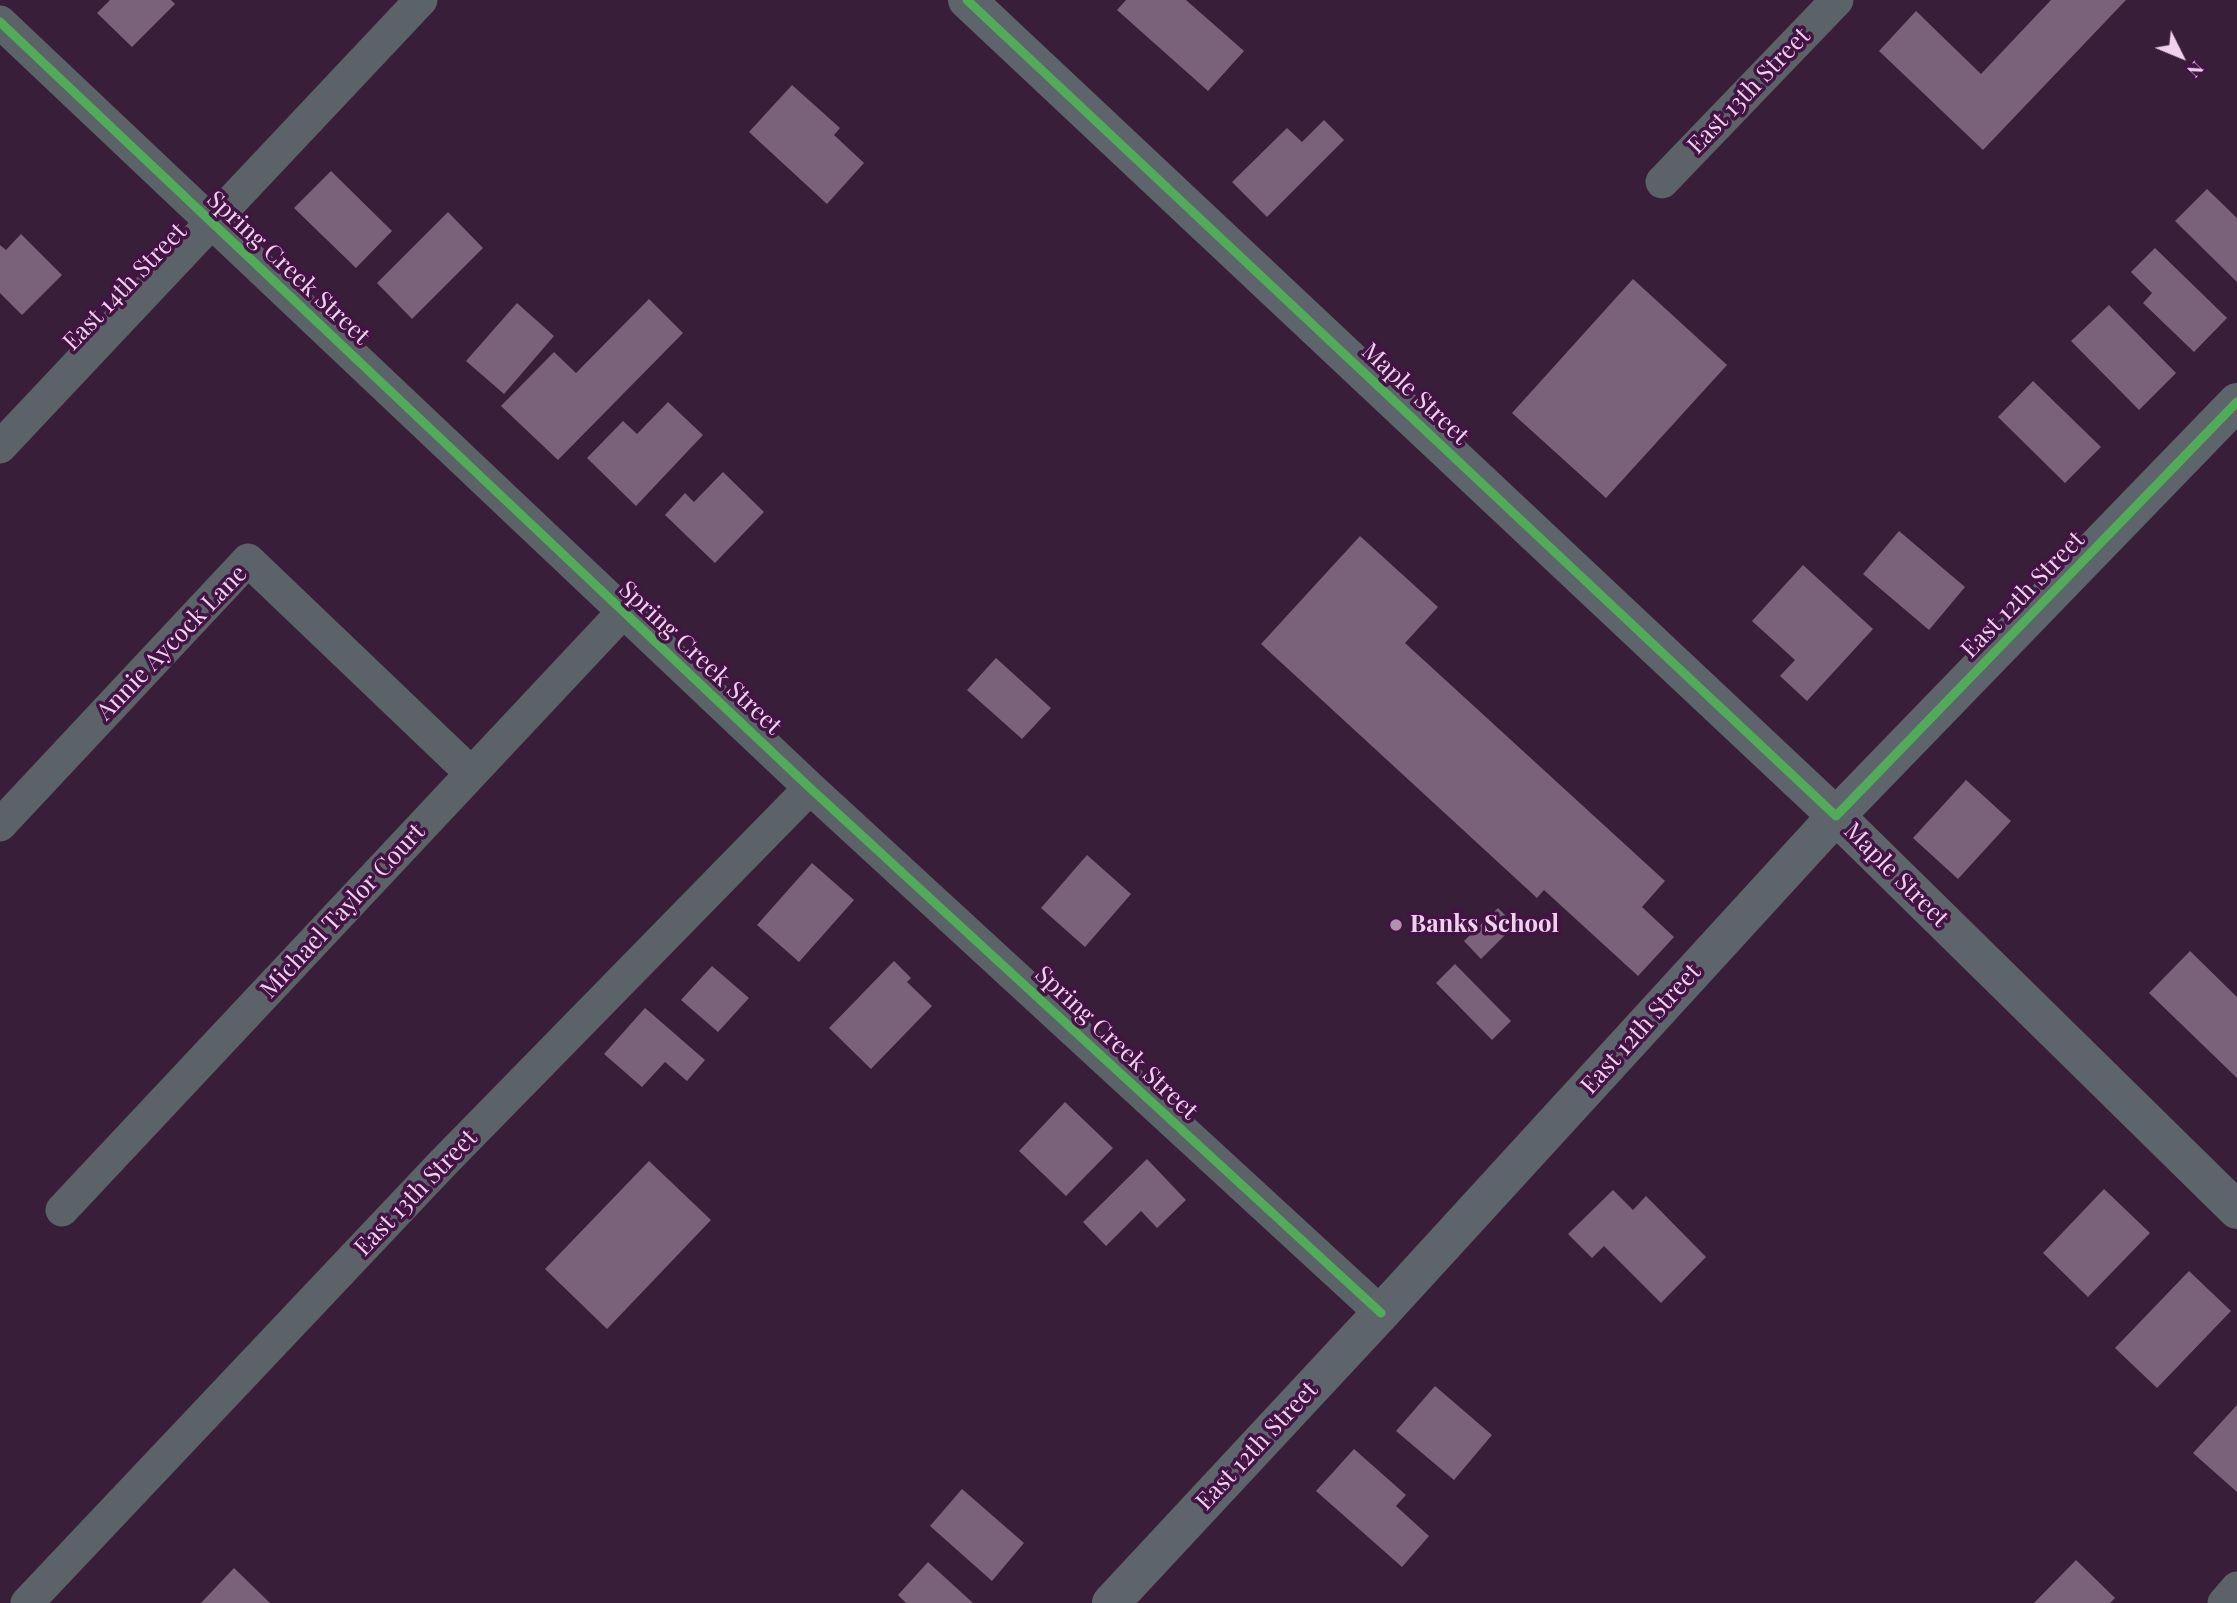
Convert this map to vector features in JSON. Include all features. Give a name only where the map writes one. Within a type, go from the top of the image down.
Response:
[{"type":"main road","name":"Maple Street","points":[[967,0],[1836,816],[2237,1210]]},
{"type":"main road","name":"East 12th Street","points":[[1111,1603],[1381,1314],[1836,816],[2237,402]]},
{"type":"street","name":"East 14th Street","points":[[0,447],[421,0]]},
{"type":"street","name":"East 13th Street","points":[[1662,182],[1836,0]]},
{"type":"street","name":"Spring Creek Street","points":[[0,22],[810,788],[1381,1314]]},
{"type":"street","name":"Annie Aycock Lane","points":[[0,825],[248,560],[471,774]]},
{"type":"street","name":"Michael Taylor Court","points":[[62,1210],[623,612]]},
{"type":"street","name":"East 13th Street","points":[[27,1603],[442,1164],[810,788]]},
{"type":"street","points":[[2224,1603],[2237,1588]]},
{"type":"building","points":[[110,0],[171,0],[175,4],[132,47],[97,13]]},
{"type":"building","points":[[1126,0],[1186,0],[1244,51],[1208,91],[1117,10]]},
{"type":"building","points":[[2051,0],[2126,0],[1983,150],[1879,51],[1916,11],[1981,74]]},
{"type":"building","points":[[792,85],[840,128],[834,135],[864,163],[827,204],[749,132]]},
{"type":"building","points":[[1324,120],[1344,140],[1267,217],[1232,182],[1287,128],[1302,142]]},
{"type":"building","points":[[331,171],[392,231],[356,268],[294,208]]},
{"type":"building","points":[[2207,189],[2237,218],[2237,282],[2175,221]]},
{"type":"building","points":[[448,212],[483,248],[412,319],[377,283]]},
{"type":"building","points":[[21,234],[62,275],[22,315],[0,293],[0,245],[6,250]]},
{"type":"building","points":[[2155,248],[2227,318],[2194,352],[2143,303],[2152,293],[2131,272]]},
{"type":"building","points":[[1633,279],[1727,365],[1606,498],[1512,413]]},
{"type":"building","points":[[649,299],[683,333],[558,460],[501,406],[554,352],[576,373]]},
{"type":"building","points":[[517,303],[554,336],[504,394],[466,361]]},
{"type":"building","points":[[2109,305],[2176,373],[2139,410],[2071,341]]},
{"type":"building","points":[[2033,381],[2101,447],[2065,483],[1998,417]]},
{"type":"building","points":[[668,402],[703,435],[636,506],[587,458],[623,421],[637,434]]},
{"type":"building","points":[[723,472],[764,512],[715,563],[665,515],[685,493],[694,502]]},
{"type":"building","points":[[1899,531],[1965,587],[1929,630],[1863,574]]},
{"type":"building","points":[[1360,536],[1438,607],[1405,643],[1665,881],[1642,907],[1674,937],[1638,976],[1544,890],[1537,898],[1261,644]]},
{"type":"building","points":[[1803,565],[1873,629],[1807,701],[1780,676],[1795,660],[1752,621]]},
{"type":"building","points":[[996,658],[1051,708],[1022,739],[967,690]]},
{"type":"building","points":[[1966,780],[2011,821],[1958,879],[1913,838]]},
{"type":"building","points":[[1087,855],[1131,894],[1085,947],[1041,908]]},
{"type":"building","points":[[812,863],[854,900],[799,962],[757,925]]},
{"type":"building","points":[[1498,908],[1515,925],[1481,959],[1464,941]]},
{"type":"building","points":[[2190,951],[2237,997],[2237,1078],[2149,993]]},
{"type":"building","points":[[894,961],[911,978],[907,982],[932,1006],[871,1069],[829,1028]]},
{"type":"building","points":[[1455,964],[1511,1021],[1492,1040],[1436,983]]},
{"type":"building","points":[[712,966],[749,998],[718,1032],[681,1000]]},
{"type":"building","points":[[645,1008],[705,1060],[687,1081],[665,1062],[642,1087],[604,1054]]},
{"type":"building","points":[[1065,1102],[1113,1148],[1066,1196],[1019,1151]]},
{"type":"building","points":[[1147,1159],[1186,1200],[1157,1228],[1141,1211],[1106,1246],[1083,1222]]},
{"type":"building","points":[[649,1161],[711,1220],[607,1329],[545,1269]]},
{"type":"building","points":[[2104,1189],[2150,1233],[2088,1297],[2043,1253]]},
{"type":"building","points":[[1613,1190],[1633,1210],[1646,1196],[1706,1257],[1661,1303],[1604,1246],[1592,1258],[1568,1234]]},
{"type":"building","points":[[2189,1271],[2231,1311],[2157,1388],[2115,1348]]},
{"type":"building","points":[[1435,1386],[1492,1435],[1454,1480],[1396,1431]]},
{"type":"building","points":[[2237,1405],[2237,1492],[2193,1453]]},
{"type":"building","points":[[1354,1449],[1406,1495],[1396,1506],[1429,1536],[1402,1567],[1316,1491]]},
{"type":"building","points":[[962,1489],[1024,1543],[992,1581],[930,1526]]},
{"type":"building","points":[[2076,1560],[2115,1598],[2110,1603],[2034,1603]]},
{"type":"building","points":[[928,1562],[973,1603],[906,1603],[898,1595]]},
{"type":"building","points":[[234,1568],[270,1603],[201,1603]]},
{"type":"cycle path","points":[[967,0],[1836,816],[2237,402]]},
{"type":"cycle path","points":[[0,22],[810,788],[1381,1313]]},
{"type":"place","name":"Banks School","points":[[1396,925]]}]
